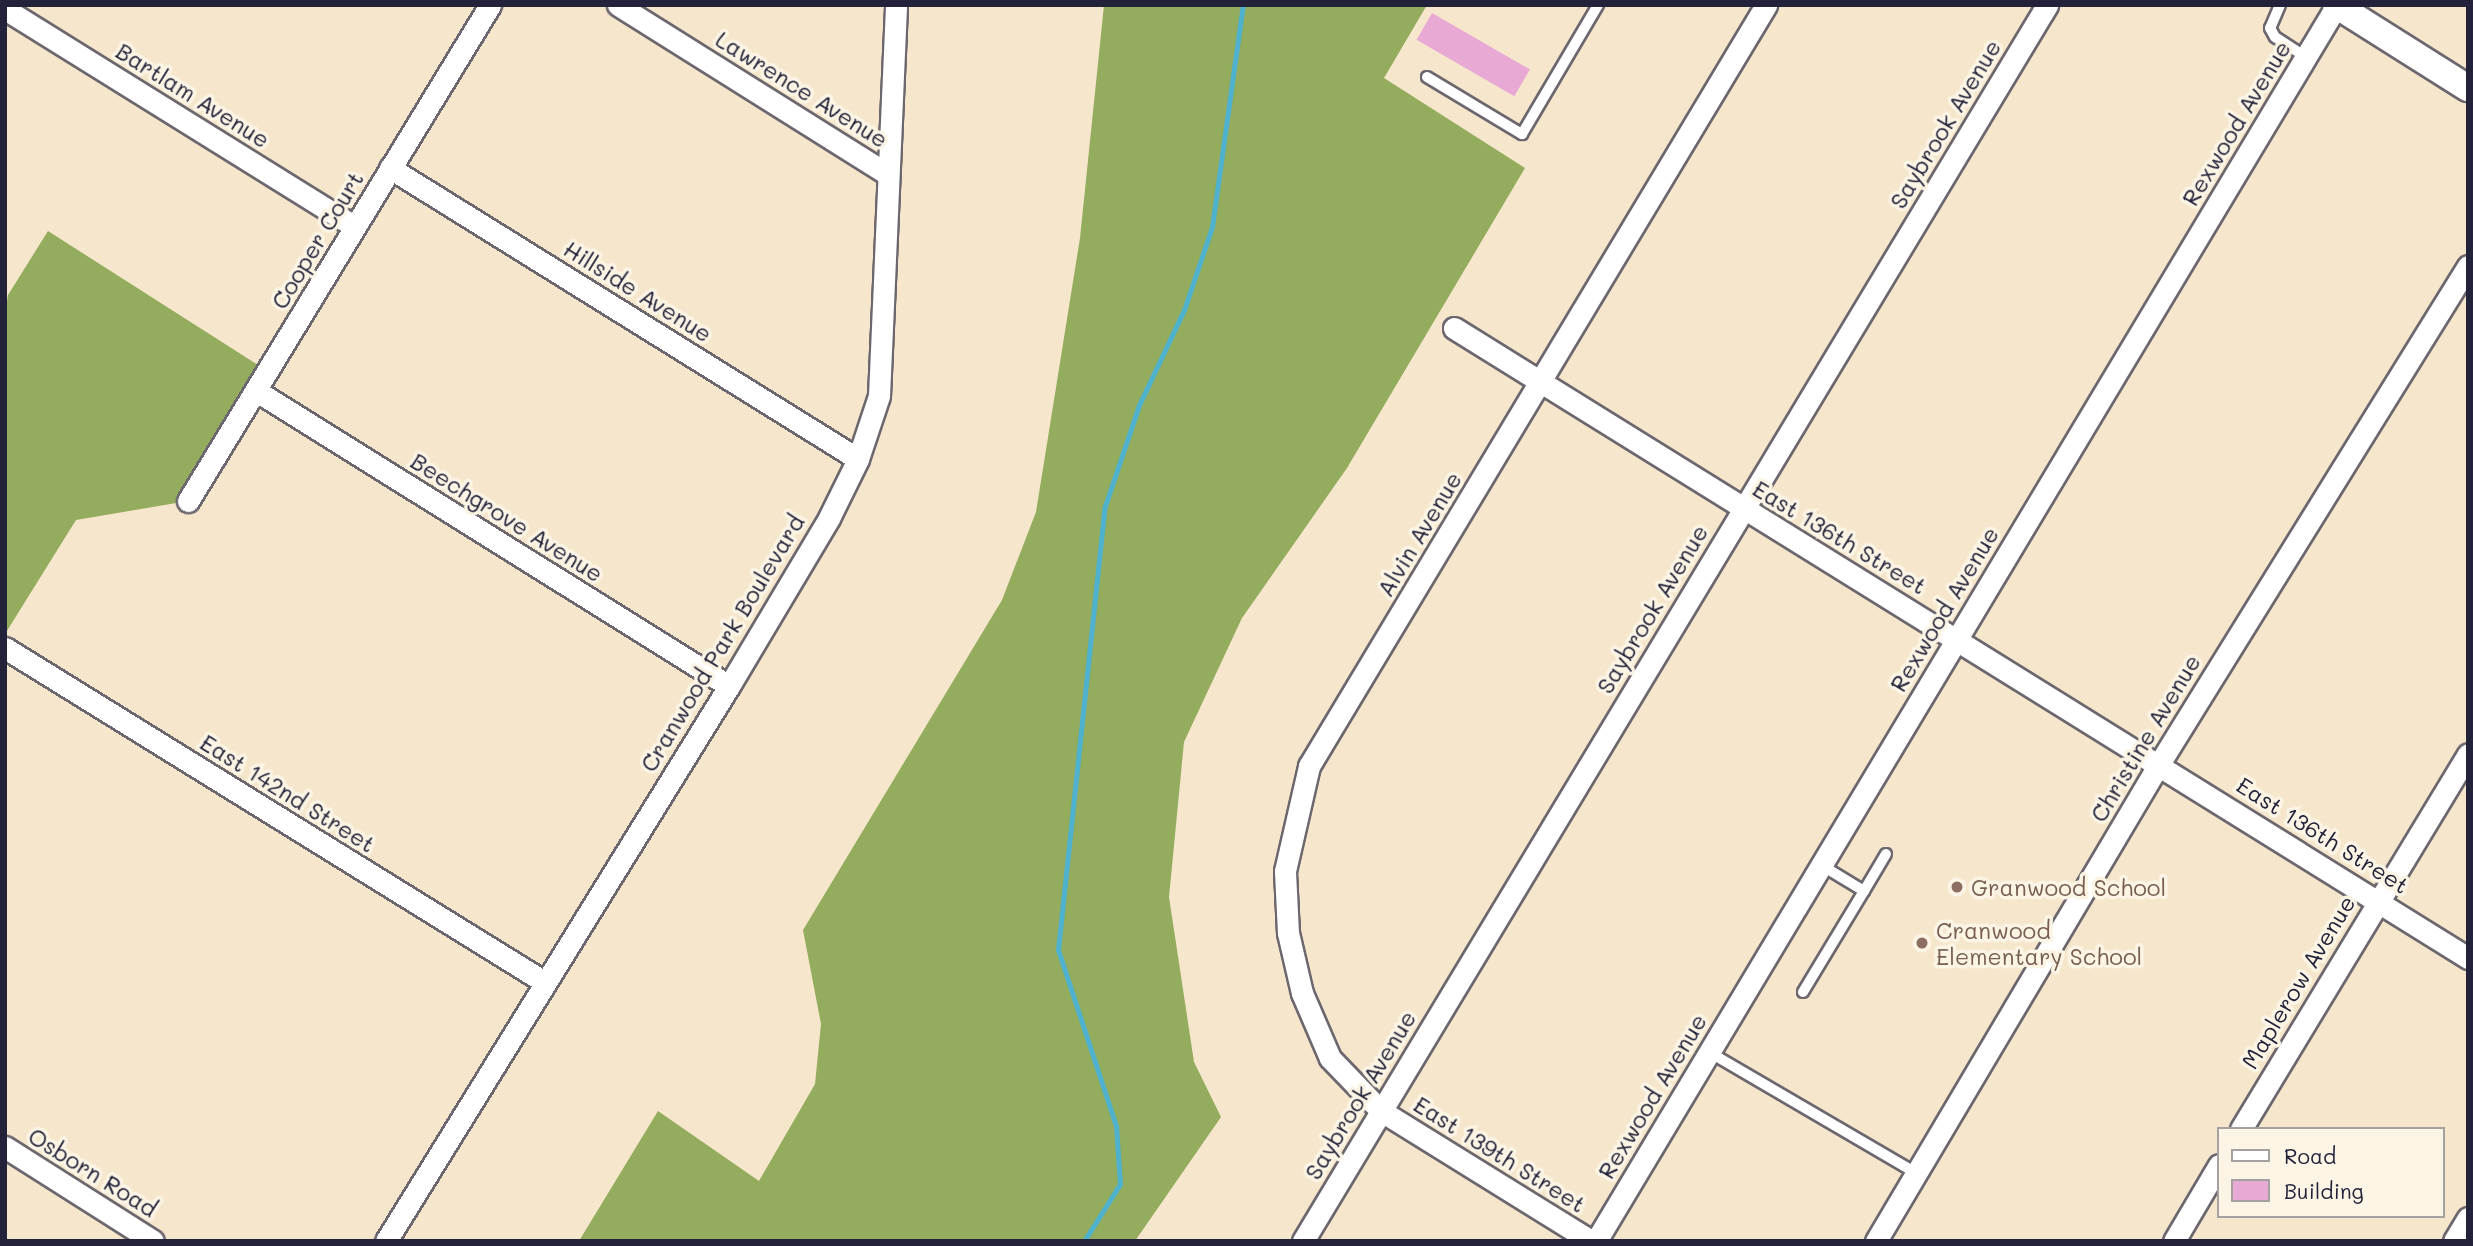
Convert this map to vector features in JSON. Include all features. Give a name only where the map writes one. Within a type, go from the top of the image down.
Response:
[{"type":"street","name":"Cooper Court","points":[[188,501],[258,392],[353,226],[491,5]]},
{"type":"street","name":"Lawrence Avenue","points":[[618,5],[887,173]]},
{"type":"street","name":"Cranwood Park Boulevard","points":[[386,1241],[543,981],[729,686],[829,518],[858,459],[879,396],[896,5]]},
{"type":"street","name":"Alvin Avenue","points":[[1381,1111],[1330,1058],[1302,993],[1288,933],[1284,871],[1309,766],[1543,383],[1766,5]]},
{"type":"street","name":"Saybrook Avenue","points":[[1303,1241],[2047,5]]},
{"type":"street","name":"Rexwood Avenue","points":[[1593,1241],[2337,6]]},
{"type":"street","points":[[2337,6],[2468,88]]},
{"type":"street","name":"Bartlam Avenue","points":[[6,7],[353,226]]},
{"type":"street","name":"Hillside Avenue","points":[[390,168],[858,459]]},
{"type":"street","name":"Christine Avenue","points":[[1876,1241],[2159,764],[2468,267]]},
{"type":"street","name":"East 136th Street","points":[[1454,328],[2468,958]]},
{"type":"street","name":"Beechgrove Avenue","points":[[258,392],[729,686]]},
{"type":"street","name":"East 142nd Street","points":[[5,648],[543,981]]},
{"type":"street","name":"Maplerow Avenue","points":[[2242,1127],[2468,754]]},
{"type":"street","name":"East 139th Street","points":[[1381,1111],[1593,1241]]},
{"type":"street","name":"Osborn Road","points":[[5,1147],[153,1241]]},
{"type":"street","points":[[2174,1241],[2218,1167]]},
{"type":"street","points":[[2454,1241],[2468,1218]]},
{"type":"lane","points":[[1427,77],[1521,134],[1598,5]]},
{"type":"lane","points":[[2280,5],[2270,28],[2275,37],[2306,58]]},
{"type":"lane","points":[[1802,992],[1886,854]]},
{"type":"lane","points":[[1821,865],[1864,891]]},
{"type":"lane","points":[[1709,1052],[1916,1172]]},
{"type":"green space","points":[[1104,5],[1427,5],[1384,78],[1525,168],[1347,468],[1242,618],[1184,742],[1169,897],[1194,1062],[1221,1117],[1135,1241],[579,1241],[658,1111],[759,1181],[815,1084],[821,1024],[803,930],[1002,600],[1036,512],[1080,238]]},
{"type":"green space","points":[[48,231],[269,372],[188,501],[76,520],[5,634],[5,316],[8,295]]},
{"type":"building","points":[[1432,13],[1530,70],[1514,96],[1416,40]]},
{"type":"waterway","points":[[1084,1241],[1120,1184],[1116,1126],[1058,950],[1105,506],[1139,405],[1184,310],[1212,227],[1243,5]]},
{"type":"place","name":"Granwood School","points":[[1957,887]]},
{"type":"place","name":"Cranwood Elementary School","points":[[1922,943]]}]
